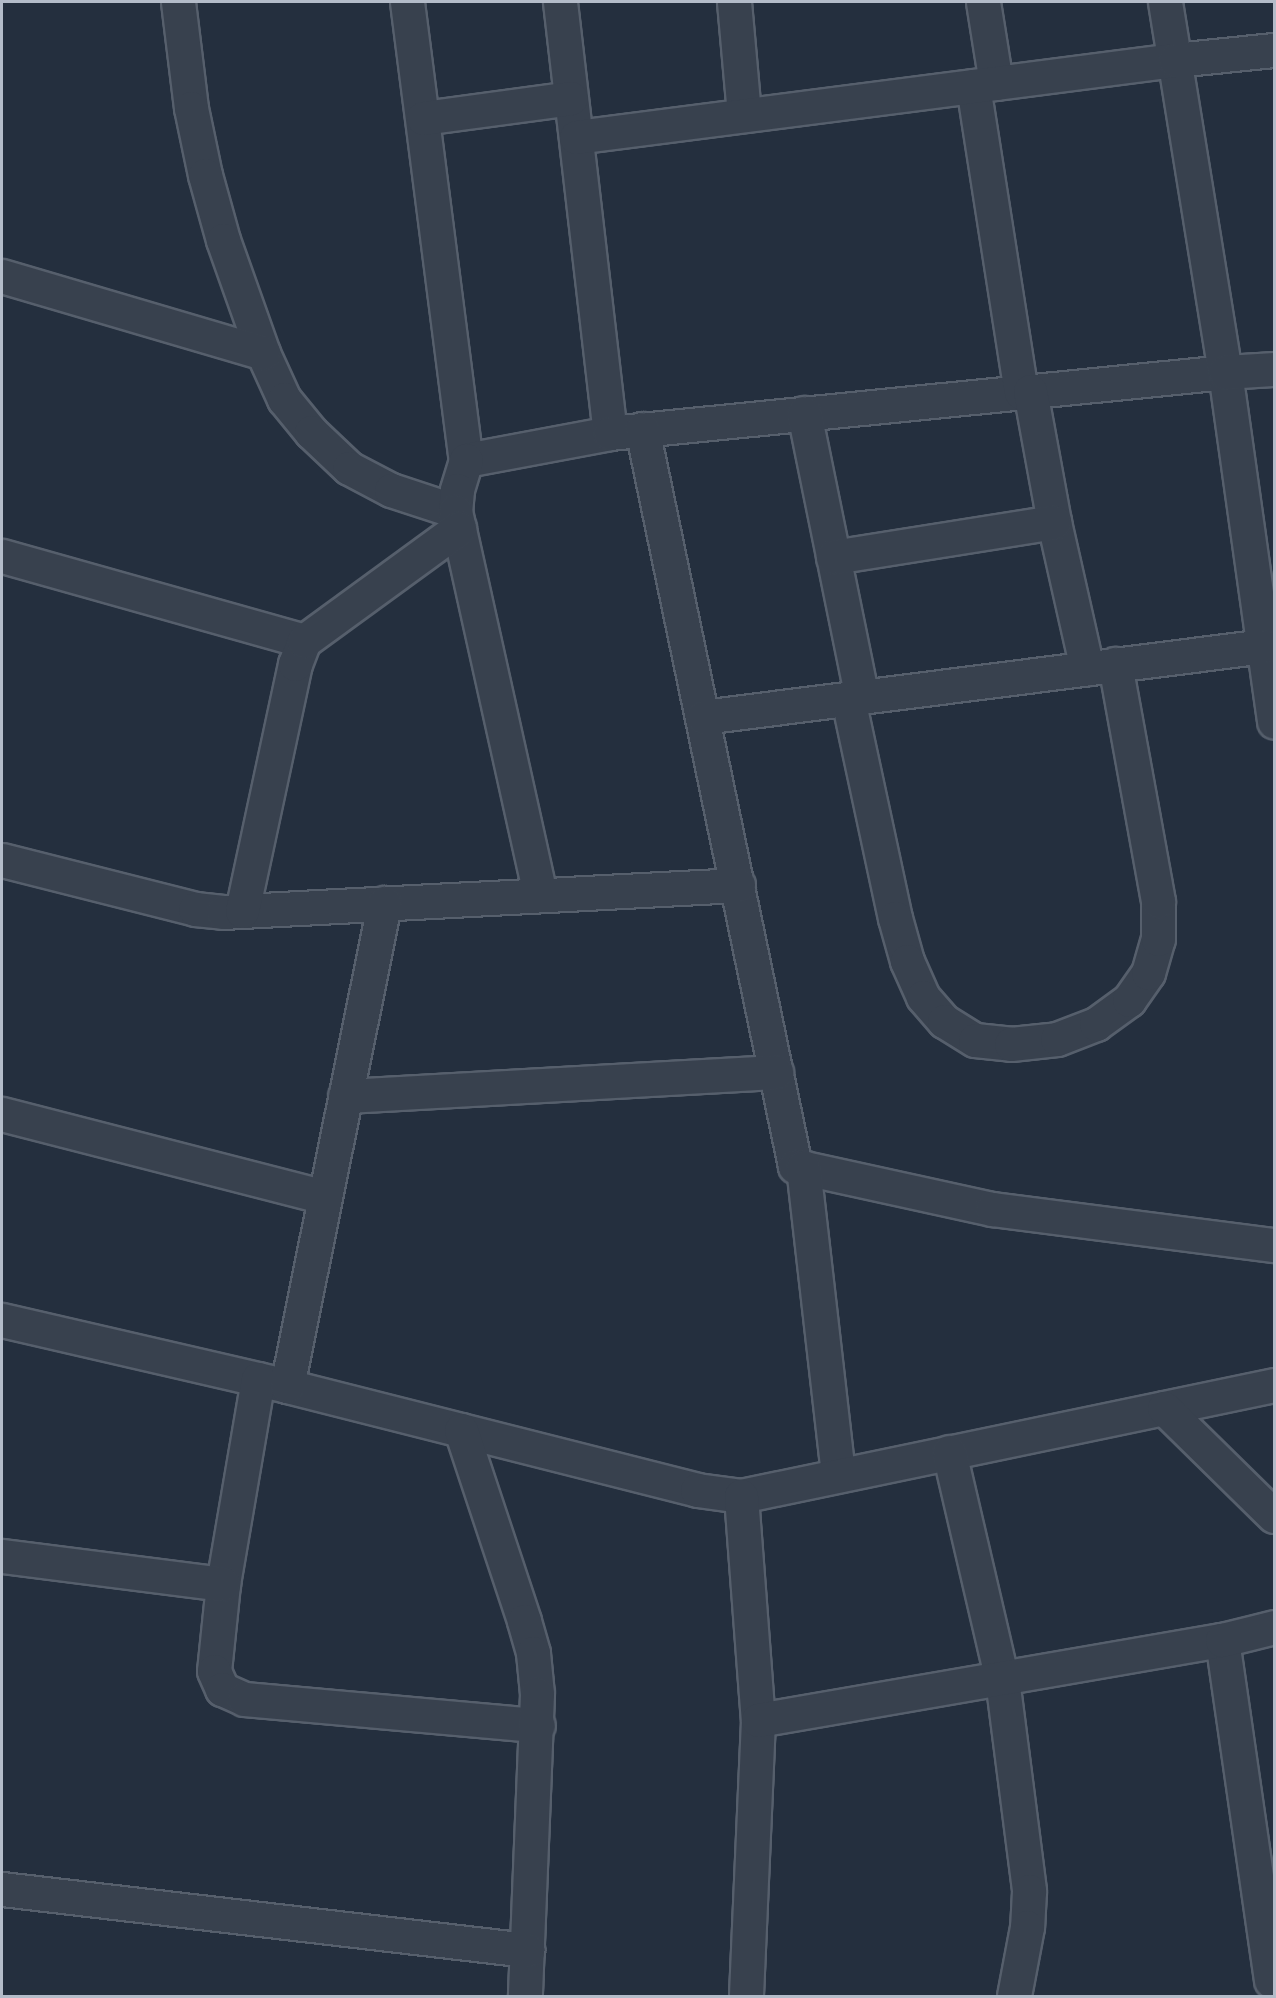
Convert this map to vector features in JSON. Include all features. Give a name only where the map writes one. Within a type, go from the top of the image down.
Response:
[{"type":"street","points":[[178,2],[191,108],[205,175],[223,240],[264,352],[284,399],[310,432],[349,468],[457,520]]},
{"type":"street","points":[[407,2],[466,460],[457,490],[457,520],[540,895]]},
{"type":"street","points":[[560,2],[610,433]]},
{"type":"street","points":[[734,2],[744,115]]},
{"type":"street","points":[[804,413],[833,556],[855,698],[895,918],[922,998],[944,1021],[975,1040],[1011,1044],[1057,1039],[1096,1024],[1129,1000],[1148,973],[1158,939],[1158,901],[1101,666],[1054,522],[1025,392],[984,84],[983,2]]},
{"type":"street","points":[[1165,2],[1225,372],[1275,722]]},
{"type":"street","points":[[576,137],[1175,60],[1275,50]]},
{"type":"street","points":[[423,118],[571,98]]},
{"type":"street","points":[[2,276],[264,352]]},
{"type":"street","points":[[466,460],[642,429],[1275,369]]},
{"type":"street","points":[[642,429],[795,1166],[992,1209],[1275,1245]]},
{"type":"street","points":[[242,911],[295,664],[304,641],[457,520]]},
{"type":"street","points":[[833,556],[1054,522]]},
{"type":"street","points":[[2,556],[304,641]]},
{"type":"street","points":[[703,717],[1264,646]]},
{"type":"street","points":[[2,860],[195,909],[242,911],[738,885]]},
{"type":"street","points":[[384,903],[325,1197],[273,1382],[223,1584],[214,1671],[222,1689],[244,1699],[538,1725]]},
{"type":"street","points":[[345,1096],[776,1072]]},
{"type":"street","points":[[2,1114],[325,1197]]},
{"type":"street","points":[[803,1167],[838,1475]]},
{"type":"street","points":[[2,1320],[273,1382],[697,1490],[741,1496],[1275,1385]]},
{"type":"street","points":[[1164,1408],[1275,1516]]},
{"type":"street","points":[[461,1430],[532,1653],[538,1725],[525,1996]]},
{"type":"street","points":[[949,1452],[1002,1679],[1029,1891],[1027,1927],[1014,1996]]},
{"type":"street","points":[[741,1496],[758,1720],[746,1996]]},
{"type":"street","points":[[2,1556],[223,1584]]},
{"type":"street","points":[[758,1720],[1222,1640],[1275,1628]]},
{"type":"street","points":[[1222,1640],[1271,1980]]},
{"type":"street","points":[[2,1889],[527,1950]]}]
